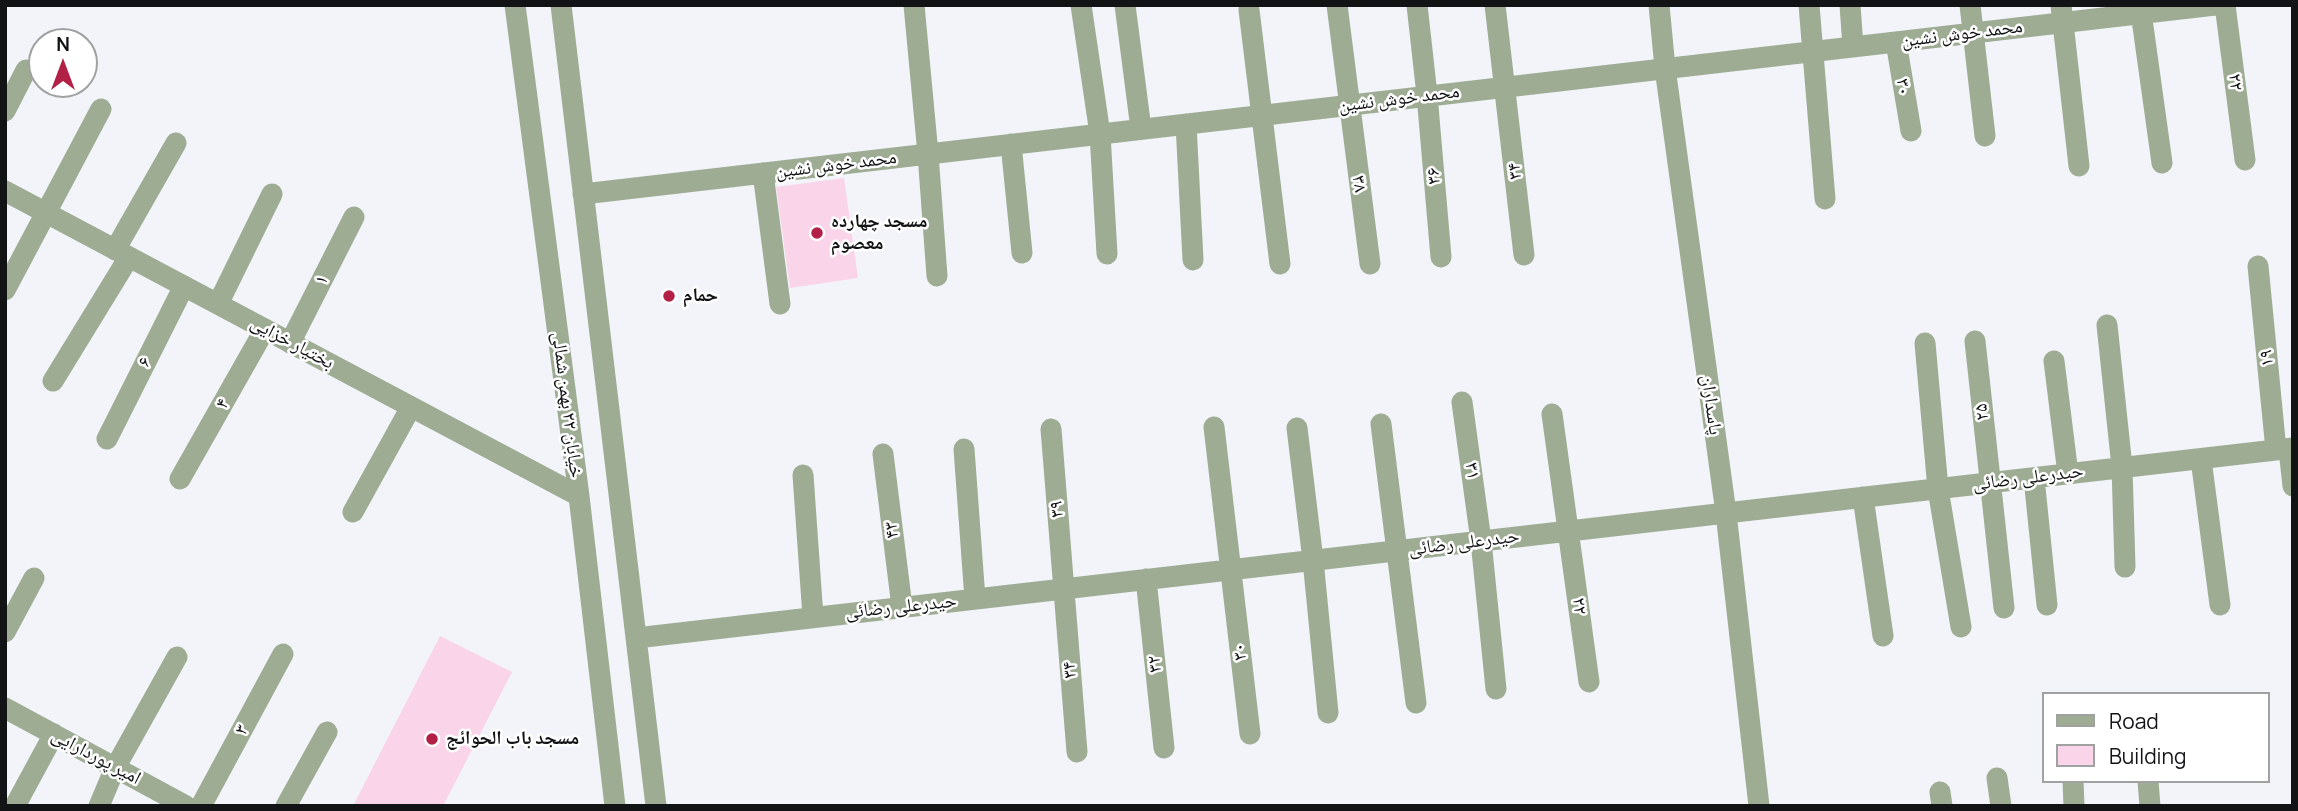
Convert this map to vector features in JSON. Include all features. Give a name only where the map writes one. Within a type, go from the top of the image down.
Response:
[{"type":"street","name":"خیابان ۲۲ بهمن شمالی","points":[[515,5],[579,496],[615,806]]},
{"type":"street","points":[[561,5],[656,806]]},
{"type":"street","points":[[914,5],[929,154],[937,276]]},
{"type":"street","points":[[1081,5],[1100,134],[1107,254]]},
{"type":"street","points":[[1125,5],[1141,129]]},
{"type":"street","points":[[1337,5],[1349,105]]},
{"type":"street","name":"۳۶","points":[[1417,5],[1441,257]]},
{"type":"street","name":"۳۴","points":[[1495,5],[1524,255]]},
{"type":"street","name":"پاسداران","points":[[1659,5],[1665,68],[1726,513],[1759,806]]},
{"type":"street","points":[[1809,5],[1825,199]]},
{"type":"street","points":[[1850,5],[1853,47]]},
{"type":"street","points":[[1970,5],[1985,136]]},
{"type":"street","name":"محمد خوش نشین","points":[[583,194],[1973,33],[2062,14],[2215,5]]},
{"type":"street","name":"۲۲","points":[[2225,5],[2245,160]]},
{"type":"street","points":[[1249,10],[1280,264]]},
{"type":"street","points":[[2140,10],[2162,163]]},
{"type":"street","points":[[2062,14],[2079,166]]},
{"type":"street","name":"۳۰","points":[[1896,42],[1911,131]]},
{"type":"street","points":[[5,111],[26,69]]},
{"type":"street","name":"۳۸","points":[[1349,105],[1370,264]]},
{"type":"street","points":[[5,290],[101,109]]},
{"type":"street","points":[[1185,124],[1193,260]]},
{"type":"street","points":[[53,381],[122,253],[176,143]]},
{"type":"street","points":[[1011,144],[1022,253]]},
{"type":"street","points":[[763,173],[780,304]]},
{"type":"street","name":"بختیار خزایی","points":[[5,191],[579,496]]},
{"type":"street","points":[[218,304],[272,194]]},
{"type":"street","name":"۱","points":[[290,343],[354,217]]},
{"type":"street","name":"۱۹","points":[[2258,266],[2293,486]]},
{"type":"street","name":"۶","points":[[107,439],[184,286]]},
{"type":"street","points":[[2107,325],[2122,467],[2125,568]]},
{"type":"street","name":"۴","points":[[180,479],[265,329]]},
{"type":"street","name":"۲۵","points":[[1975,341],[2004,608]]},
{"type":"street","points":[[1925,343],[1938,489],[1961,627]]},
{"type":"street","points":[[2054,361],[2068,474]]},
{"type":"street","name":"۳۱","points":[[1462,402],[1481,541],[1496,689]]},
{"type":"street","points":[[353,512],[411,407]]},
{"type":"street","name":"۲۲","points":[[1552,414],[1588,682]]},
{"type":"street","points":[[1381,424],[1416,703]]},
{"type":"street","name":"۳۰","points":[[1214,427],[1250,734]]},
{"type":"street","points":[[1297,428],[1328,713]]},
{"type":"street","name":"۳۹","points":[[1051,429],[1063,589]]},
{"type":"street","points":[[964,449],[975,599]]},
{"type":"street","name":"حیدرعلی رضائی","points":[[636,638],[2286,449]]},
{"type":"street","name":"۴۳","points":[[883,454],[902,607]]},
{"type":"street","points":[[2201,459],[2220,605]]},
{"type":"street","points":[[803,475],[813,618]]},
{"type":"street","points":[[2034,478],[2046,605]]},
{"type":"street","points":[[1863,497],[1883,636]]},
{"type":"street","points":[[5,632],[34,578]]},
{"type":"street","name":"۳۲","points":[[1146,579],[1164,748]]},
{"type":"street","name":"۳۴","points":[[1063,589],[1077,752]]},
{"type":"street","name":"۳","points":[[201,806],[283,654]]},
{"type":"street","points":[[99,806],[116,768],[177,657]]},
{"type":"street","name":"امیر پوردارایی","points":[[5,708],[186,806]]},
{"type":"street","points":[[286,806],[327,732]]},
{"type":"street","points":[[15,806],[54,734]]},
{"type":"street","points":[[1997,778],[2001,806]]},
{"type":"street","points":[[2073,783],[2074,806]]},
{"type":"street","points":[[2148,783],[2150,806]]},
{"type":"building","name":"مسجد چهارده معصوم","points":[[844,178],[858,278],[790,288],[776,187]]},
{"type":"building","name":"مسجد باب الحوائج","points":[[440,636],[512,672],[443,806],[353,806]]},
{"type":"place","name":"مسجد چهارده معصوم","points":[[817,233]]},
{"type":"place","name":"حمام","points":[[669,296]]},
{"type":"place","name":"مسجد باب الحوائج","points":[[432,739]]}]
